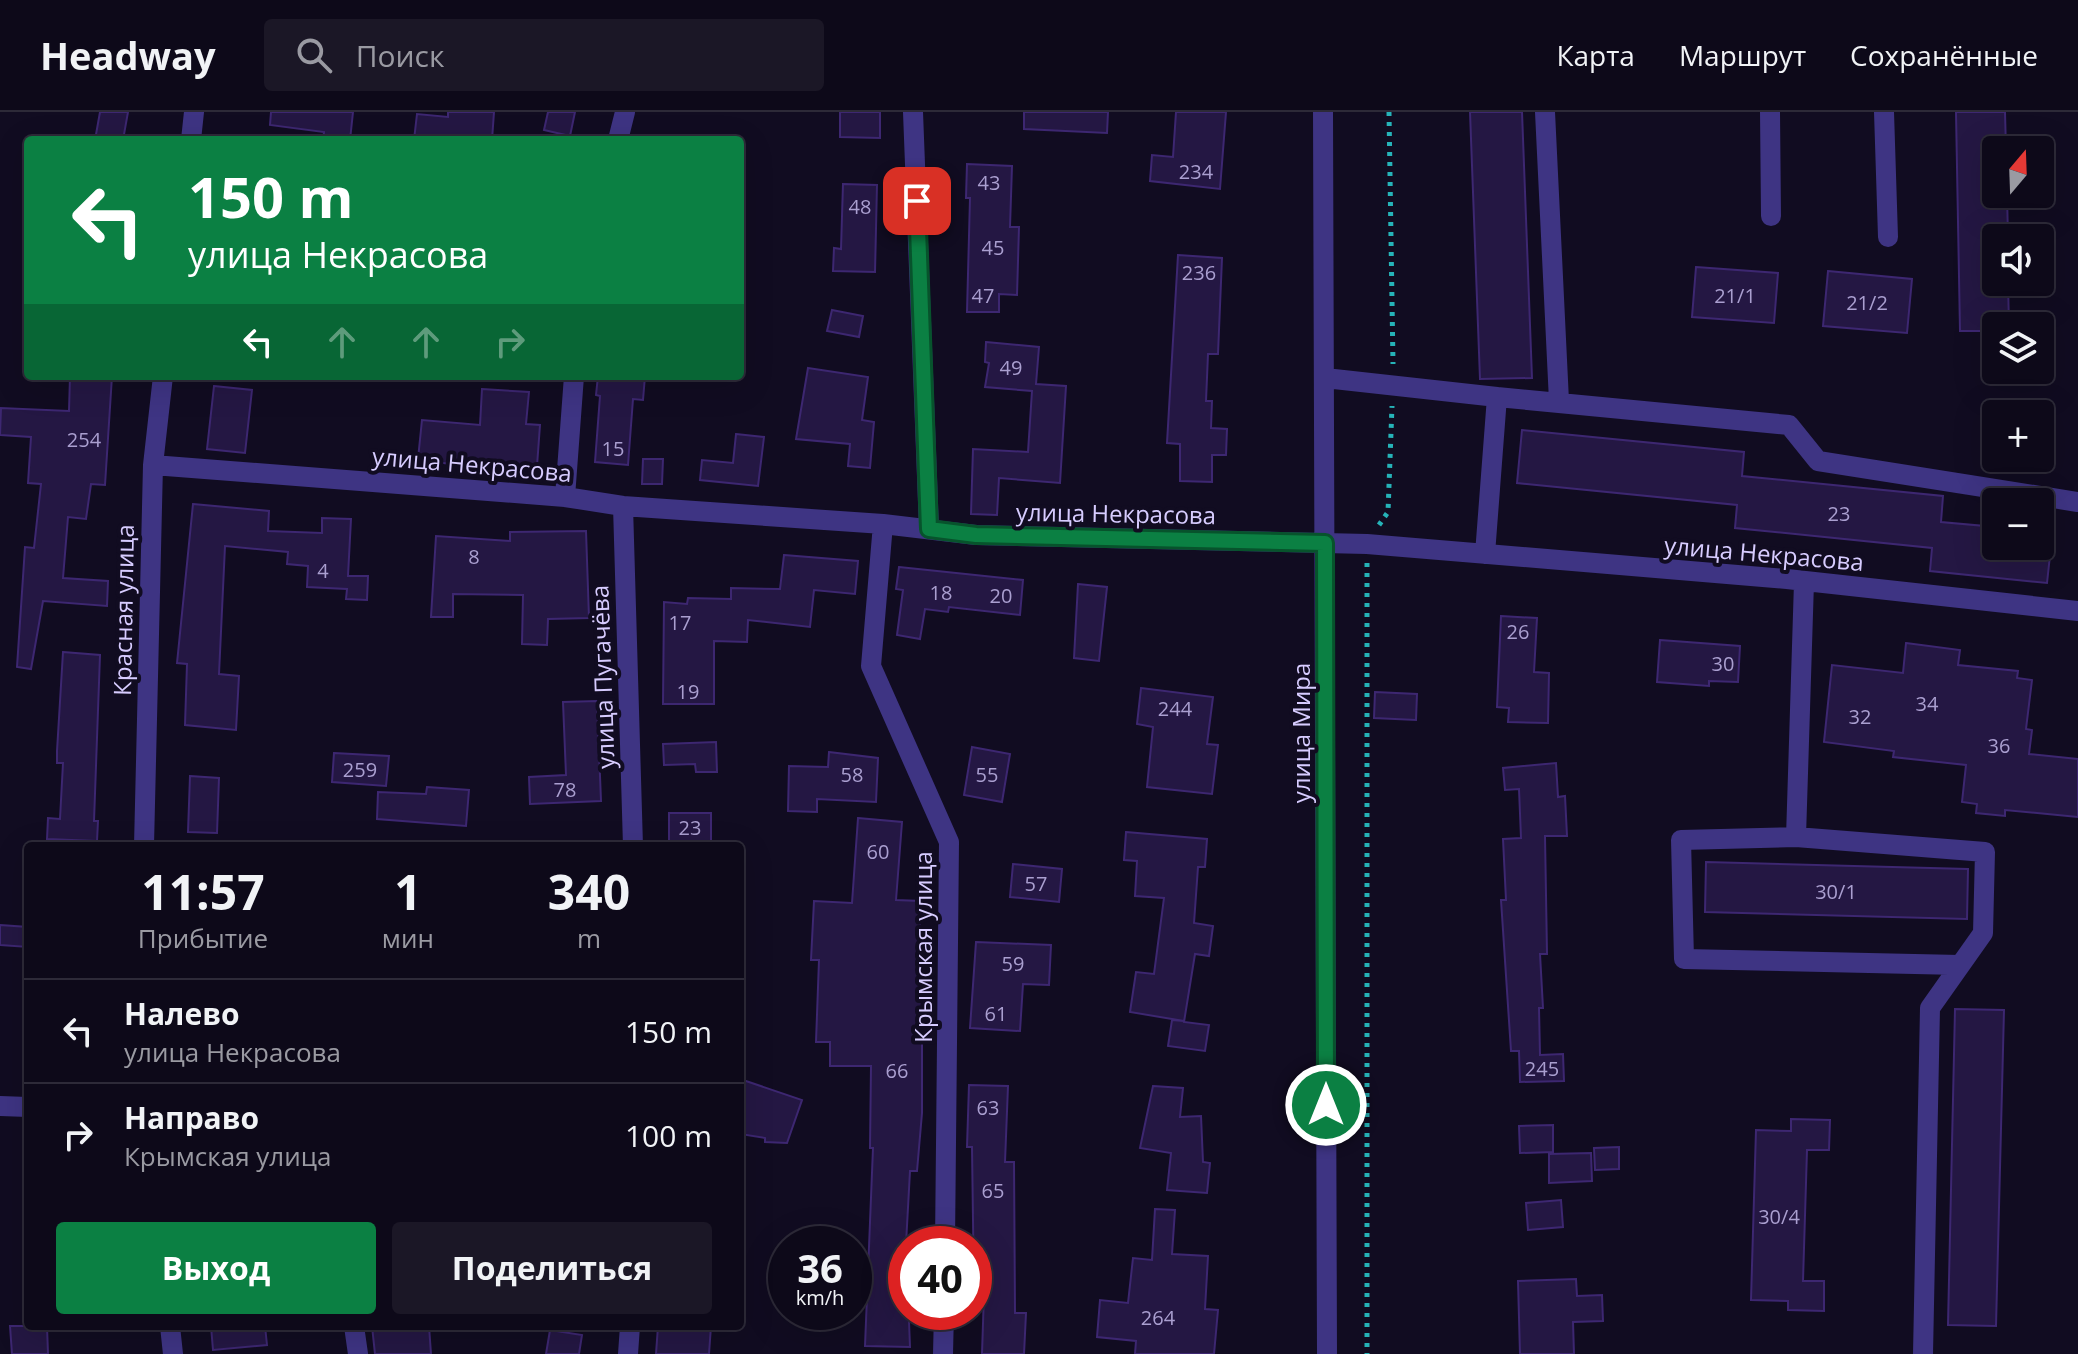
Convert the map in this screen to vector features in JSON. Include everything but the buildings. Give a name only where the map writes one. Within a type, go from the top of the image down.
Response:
[{"type":"street","points":[[191,136],[194,112]]},
{"type":"street","points":[[619,136],[625,112]]},
{"type":"street","points":[[913,112],[929,529]]},
{"type":"street","name":"улица Мира","points":[[1323,112],[1327,1354]]},
{"type":"street","points":[[1545,112],[1559,401]]},
{"type":"street","points":[[1770,112],[1771,216]]},
{"type":"street","points":[[1884,112],[1888,237]]},
{"type":"street","points":[[1325,378],[1789,425],[1818,461],[2078,502]]},
{"type":"street","name":"Красная улица","points":[[144,842],[153,465],[163,380]]},
{"type":"street","points":[[565,497],[574,380]]},
{"type":"street","points":[[1485,554],[1497,397]]},
{"type":"street","name":"улица Некрасова","points":[[153,465],[565,497],[623,506],[883,524],[976,535],[1367,544],[1804,582],[2078,611]]},
{"type":"street","name":"улица Пугачёва","points":[[623,506],[633,842]]},
{"type":"street","name":"Крымская улица","points":[[883,524],[871,666],[949,842],[945,1226]]},
{"type":"street","points":[[1796,837],[1804,582]]},
{"type":"street","points":[[1923,1354],[1930,1008],[1983,933],[1985,852],[1796,837],[1681,840],[1684,959],[1960,965]]},
{"type":"street","points":[[0,1106],[24,1107]]},
{"type":"street","points":[[170,1330],[173,1354]]},
{"type":"street","points":[[355,1330],[358,1354]]},
{"type":"street","points":[[628,1354],[630,1330]]},
{"type":"street","points":[[943,1354],[944,1330]]},
{"type":"path","points":[[1367,1354],[1367,544],[1388,512],[1393,386],[1389,112]]},
{"type":"route","points":[[917,201],[929,529],[976,535],[1325,543],[1326,1105]]}]
